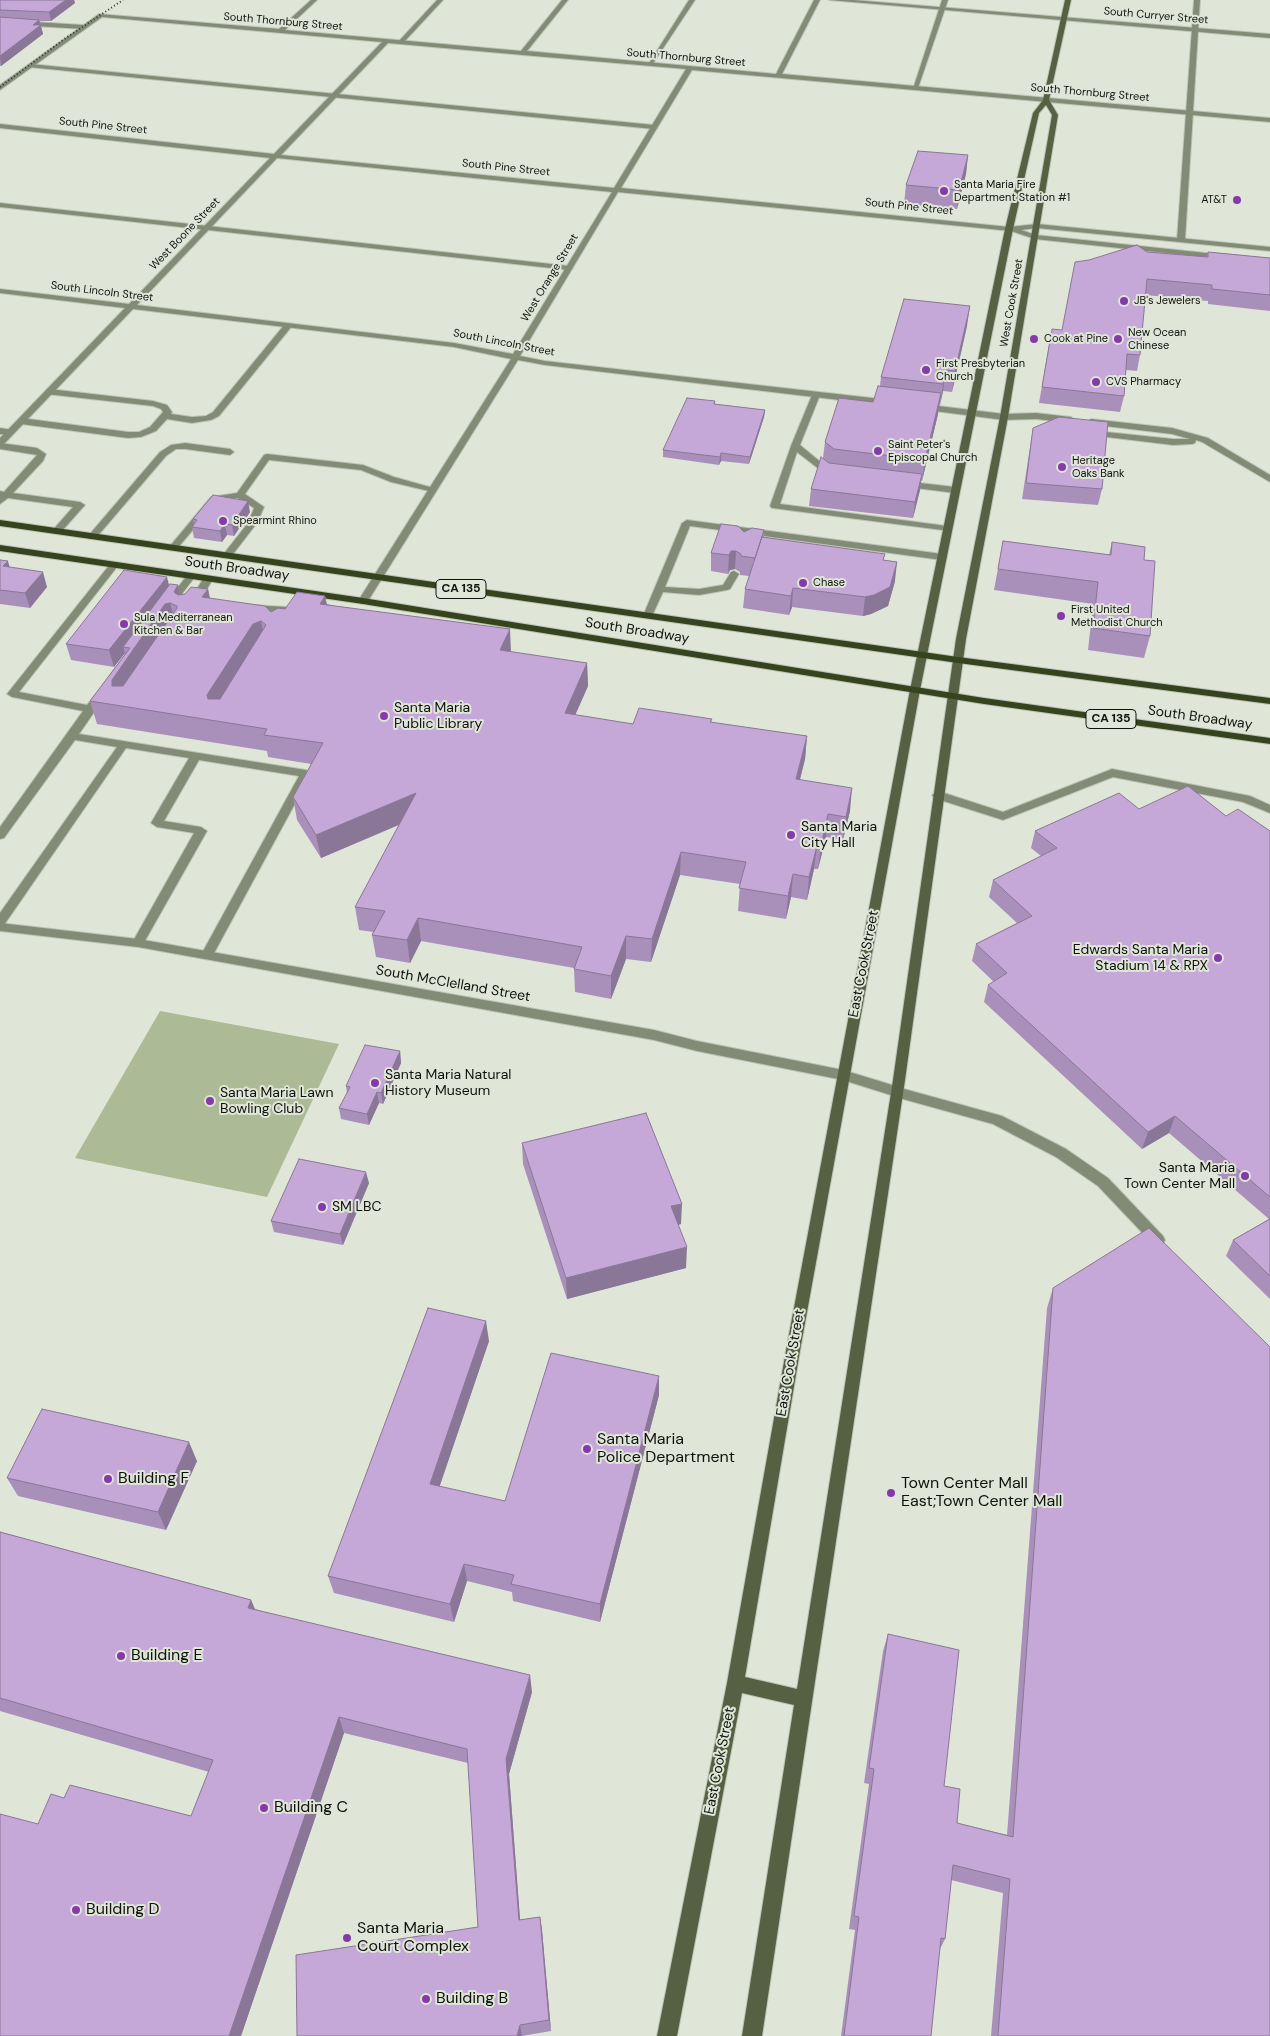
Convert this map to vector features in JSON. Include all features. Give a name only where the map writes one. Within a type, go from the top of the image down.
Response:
[{"type":"main road","name":"South Broadway","points":[[0,523],[958,660],[1270,701]]},
{"type":"main road","name":"South Broadway","points":[[0,548],[364,601],[952,696],[1270,741]]},
{"type":"street","points":[[280,31],[314,0]]},
{"type":"street","points":[[401,42],[440,0]]},
{"type":"street","points":[[523,53],[565,0]]},
{"type":"street","points":[[650,64],[692,0]]},
{"type":"street","points":[[778,76],[817,0]]},
{"type":"street","name":"South Curryer Street","points":[[832,0],[1270,36]]},
{"type":"street","points":[[915,88],[945,0]]},
{"type":"street","name":"West Cook Street","points":[[923,655],[970,412],[1009,229],[1036,113],[1046,100],[1068,0]]},
{"type":"street","points":[[1181,240],[1197,0]]},
{"type":"street","name":"South Thornburg Street","points":[[84,27],[101,15],[1270,120]]},
{"type":"street","points":[[0,22],[84,27]]},
{"type":"street","points":[[0,88],[84,27]]},
{"type":"street","name":"West Boone Street","points":[[0,444],[386,41]]},
{"type":"street","points":[[30,66],[654,126]]},
{"type":"street","name":"West Orange Street","points":[[364,601],[515,358],[690,68]]},
{"type":"street","name":"West Cook Street","points":[[952,696],[1036,238],[1055,115],[1046,100]]},
{"type":"street","name":"South Pine Street","points":[[0,126],[274,156],[1009,229],[1037,226],[1270,249]]},
{"type":"street","points":[[0,205],[569,268]]},
{"type":"street","name":"South Pine Street","points":[[1009,229],[1036,238],[1234,258]]},
{"type":"street","name":"South Lincoln Street","points":[[0,291],[454,345],[515,358],[903,405]]},
{"type":"street","points":[[164,416],[192,420],[208,418],[216,414],[288,326]]},
{"type":"street","points":[[21,421],[128,435],[141,434],[153,429],[168,412],[164,407],[153,404],[49,392]]},
{"type":"street","points":[[816,395],[795,446],[775,506],[948,529]]},
{"type":"street","points":[[913,406],[1004,417],[1035,425],[1074,430]]},
{"type":"street","points":[[1004,417],[1036,416],[1172,431],[1205,440],[1270,479]]},
{"type":"street","points":[[0,431],[10,432]]},
{"type":"street","points":[[1084,431],[1173,442],[1205,440]]},
{"type":"street","points":[[0,444],[36,451],[42,454],[40,459],[2,497]]},
{"type":"street","points":[[92,537],[163,454],[174,447],[185,446],[230,452]]},
{"type":"street","points":[[795,446],[828,474],[838,475]]},
{"type":"street","points":[[240,495],[267,457],[363,468],[391,479],[434,489]]},
{"type":"street","points":[[896,483],[955,490]]},
{"type":"street","points":[[173,548],[214,499],[240,495],[259,507],[252,523],[227,556]]},
{"type":"street","points":[[2,497],[80,505],[57,531]]},
{"type":"street","points":[[648,616],[688,523],[748,535],[942,557]]},
{"type":"street","points":[[90,709],[12,694],[114,565]]},
{"type":"street","points":[[660,589],[699,592],[727,587],[734,574]]},
{"type":"street","points":[[161,615],[191,576]]},
{"type":"street","points":[[186,614],[199,600],[208,579]]},
{"type":"street","points":[[280,623],[299,592]]},
{"type":"street","points":[[244,607],[288,610]]},
{"type":"street","name":"East Cook Street","points":[[667,2036],[735,1683],[843,1075],[923,655]]},
{"type":"street","points":[[0,835],[108,686]]},
{"type":"street","points":[[752,2036],[897,1092],[952,696]]},
{"type":"street","points":[[72,736],[306,774],[207,955]]},
{"type":"street","points":[[0,922],[124,744]]},
{"type":"street","points":[[138,943],[201,831],[157,823],[196,756]]},
{"type":"street","points":[[938,795],[1003,816],[1112,773],[1246,799],[1270,809]]},
{"type":"street","name":"South McClelland Street","points":[[0,927],[138,943],[207,955],[654,1035],[698,1046],[843,1075],[997,1120],[1061,1153],[1103,1182],[1169,1251]]},
{"type":"street","points":[[735,1683],[804,1699]]},
{"type":"green space","name":"Santa Maria Lawn Bowling Club","points":[[160,1011],[339,1044],[267,1197],[75,1158]]},
{"type":"building","points":[[0,0],[66,0],[49,12],[0,10]]},
{"type":"building","points":[[0,17],[39,20],[33,25],[41,25],[0,56]]},
{"type":"building","points":[[918,151],[968,155],[959,190],[906,185]]},
{"type":"building","points":[[1137,245],[1147,252],[1208,257],[1208,252],[1270,258],[1270,295],[1212,289],[1212,285],[1147,279],[1140,355],[1127,354],[1124,396],[1042,387],[1052,329],[1062,330],[1075,262],[1089,260]]},
{"type":"building","points":[[904,299],[970,306],[955,371],[946,370],[943,384],[881,377]]},
{"type":"building","points":[[878,386],[941,393],[925,460],[834,449],[825,442],[839,398],[873,402]]},
{"type":"building","points":[[687,398],[715,401],[714,404],[765,410],[750,457],[721,453],[720,457],[663,450]]},
{"type":"building","points":[[1059,417],[1108,422],[1102,489],[1026,483],[1033,428]]},
{"type":"building","points":[[821,457],[829,463],[922,474],[915,502],[811,489]]},
{"type":"building","points":[[213,495],[248,501],[232,525],[225,524],[220,531],[192,527],[197,520],[193,519]]},
{"type":"building","points":[[721,524],[738,526],[744,532],[752,528],[764,530],[755,558],[741,556],[736,551],[731,551],[729,555],[711,553]]},
{"type":"building","points":[[762,537],[885,554],[883,560],[897,562],[890,587],[865,597],[793,588],[791,596],[745,589]]},
{"type":"building","points":[[1003,541],[1111,555],[1112,542],[1145,547],[1144,560],[1155,561],[1150,636],[1093,628],[1098,582],[998,569]]},
{"type":"building","points":[[0,560],[8,561],[3,566],[43,572],[25,593],[0,590]]},
{"type":"building","points":[[124,570],[167,577],[109,650],[66,644]]},
{"type":"building","points":[[170,584],[178,585],[174,592],[178,595],[185,594],[191,587],[208,589],[202,597],[265,606],[271,612],[278,608],[285,609],[297,592],[325,596],[320,604],[510,629],[500,650],[587,663],[565,713],[633,724],[639,708],[712,719],[710,722],[807,736],[796,779],[852,788],[846,817],[828,814],[821,846],[817,846],[809,877],[793,874],[788,896],[739,888],[746,862],[681,852],[652,939],[626,936],[611,976],[574,969],[582,947],[418,918],[407,940],[372,935],[385,911],[355,907],[416,793],[316,835],[293,797],[323,743],[264,735],[267,729],[90,701],[130,648],[123,647]],"holes":[[[170,603],[177,606],[177,608],[123,686],[112,686],[112,680],[165,604]],[[261,621],[266,625],[220,699],[208,699],[207,695],[253,624]]]},
{"type":"building","points":[[1188,786],[1226,816],[1238,809],[1270,831],[1270,1197],[1175,1116],[1148,1132],[988,985],[1007,973],[976,944],[1032,916],[993,880],[1057,848],[1035,831],[1119,793],[1139,809]]},
{"type":"building","points":[[365,1045],[400,1051],[381,1093],[377,1092],[367,1114],[339,1108],[350,1087],[346,1086]]},
{"type":"building","points":[[646,1113],[682,1204],[671,1206],[687,1247],[566,1278],[522,1143]]},
{"type":"building","name":"SM LBC","points":[[299,1159],[366,1172],[340,1234],[271,1221]]},
{"type":"building","points":[[1270,1219],[1270,1276],[1233,1240]]},
{"type":"building","points":[[1149,1228],[1270,1347],[1270,2036],[998,2036],[1010,1879],[953,1865],[945,1939],[941,1938],[931,2036],[844,2036],[859,1917],[854,1916],[874,1769],[869,1768],[888,1634],[959,1650],[944,1786],[960,1789],[957,1823],[1013,1837],[1053,1288]]},
{"type":"building","name":"Santa Maria Police Department","points":[[428,1308],[486,1321],[430,1484],[505,1501],[551,1353],[659,1376],[600,1604],[511,1584],[514,1575],[464,1564],[450,1604],[328,1576]]},
{"type":"building","name":"Building F","points":[[42,1409],[189,1442],[158,1512],[7,1478]]},
{"type":"building","points":[[0,1532],[251,1600],[248,1608],[530,1675],[506,1759],[519,1920],[540,1917],[549,2020],[520,2025],[517,2036],[297,2036],[296,1955],[478,1927],[467,1749],[339,1717],[229,2036],[0,2036],[0,1814],[38,1824],[51,1794],[64,1798],[70,1785],[191,1816],[213,1760],[0,1698]]},
{"type":"railway","points":[[0,87],[63,40],[123,0]]},
{"type":"place","name":"Santa Maria Fire Department Station #1","points":[[944,191]]},
{"type":"place","name":"AT&T","points":[[1237,200]]},
{"type":"place","name":"JB's Jewelers","points":[[1124,301]]},
{"type":"place","name":"Cook at Pine","points":[[1034,339]]},
{"type":"place","name":"New Ocean Chinese","points":[[1118,339]]},
{"type":"place","name":"First Presbyterian Church","points":[[926,370]]},
{"type":"place","name":"CVS Pharmacy","points":[[1096,382]]},
{"type":"place","name":"Saint Peter's Episcopal Church","points":[[878,451]]},
{"type":"place","name":"Heritage Oaks Bank","points":[[1062,467]]},
{"type":"place","name":"Spearmint Rhino","points":[[223,521]]},
{"type":"place","name":"Chase","points":[[803,583]]},
{"type":"place","name":"First United Methodist Church","points":[[1061,616]]},
{"type":"place","name":"Sula Mediterranean Kitchen & Bar","points":[[124,624]]},
{"type":"place","name":"Santa Maria Public Library","points":[[384,716]]},
{"type":"place","name":"Santa Maria City Hall","points":[[791,835]]},
{"type":"place","name":"Edwards Santa Maria Stadium 14 & RPX","points":[[1218,958]]},
{"type":"place","name":"Santa Maria Natural History Museum","points":[[375,1083]]},
{"type":"place","name":"Santa Maria Lawn Bowling Club","points":[[210,1101]]},
{"type":"place","name":"Santa Maria Town Center Mall","points":[[1245,1176]]},
{"type":"place","name":"SM LBC","points":[[322,1207]]},
{"type":"place","name":"Santa Maria Police Department","points":[[587,1449]]},
{"type":"place","name":"Building F","points":[[108,1479]]},
{"type":"place","name":"Town Center Mall East;Town Center Mall","points":[[891,1493]]},
{"type":"place","name":"Building E","points":[[121,1656]]},
{"type":"place","name":"Building C","points":[[264,1808]]},
{"type":"place","name":"Building D","points":[[76,1910]]},
{"type":"place","name":"Santa Maria Court Complex","points":[[347,1938]]},
{"type":"place","name":"Building B","points":[[426,1999]]}]
